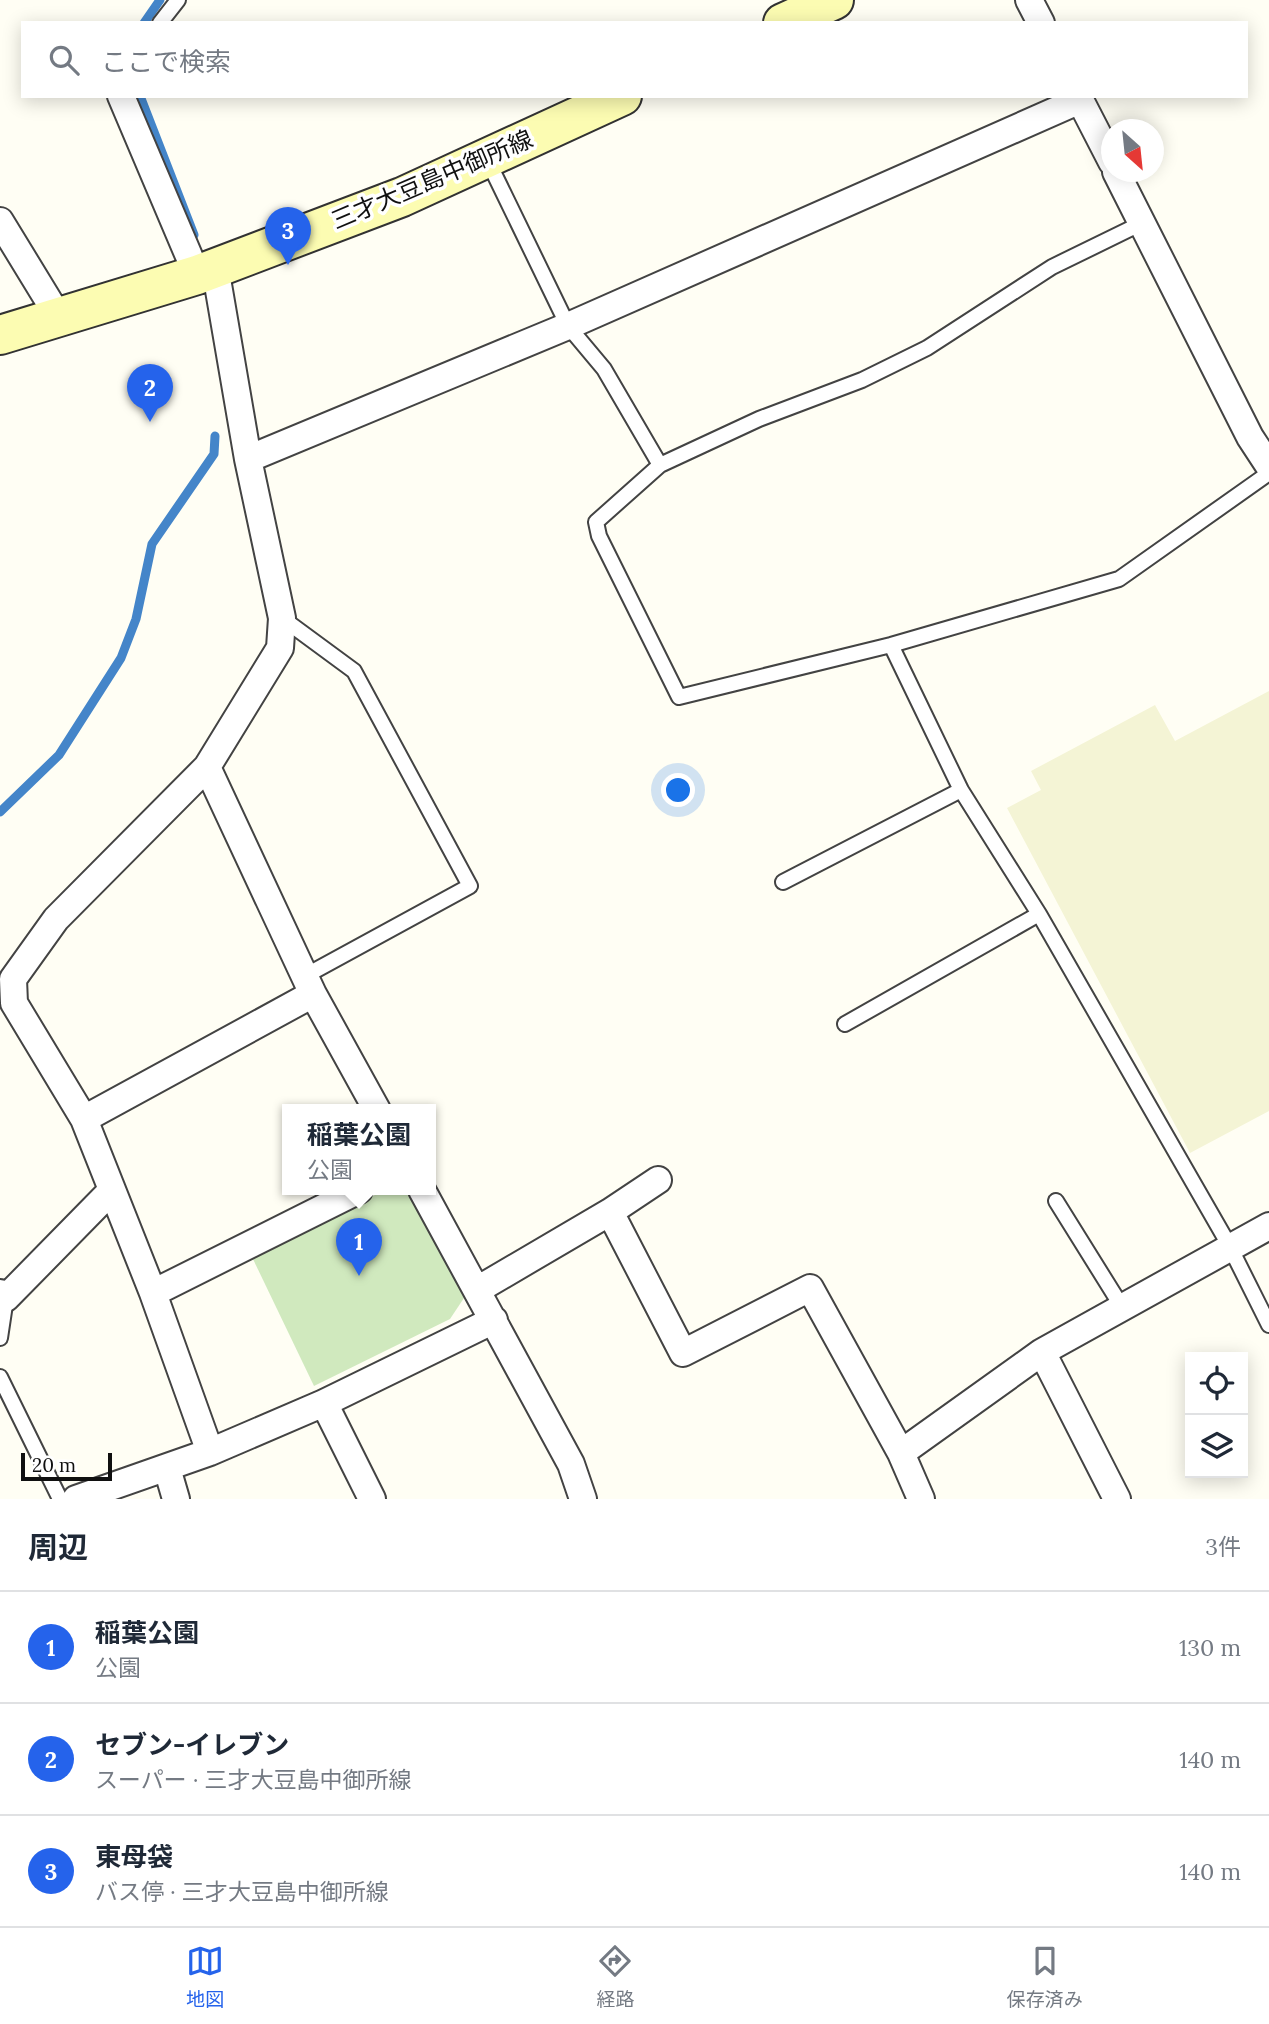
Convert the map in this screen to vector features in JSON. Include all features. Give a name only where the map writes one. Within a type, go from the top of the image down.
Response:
[{"type":"main road","points":[[787,21],[834,0]]},
{"type":"main road","name":"三才大豆島中御所線","points":[[0,335],[206,271],[402,197],[618,98]]},
{"type":"street","points":[[1029,0],[1040,21]]},
{"type":"street","points":[[122,98],[206,271],[282,618],[280,648],[207,767],[55,919],[13,979],[14,1003],[84,1119],[110,1192],[153,1293],[210,1452]]},
{"type":"street","points":[[248,459],[568,326],[1079,98],[1101,142]]},
{"type":"street","points":[[1121,182],[1250,436],[1269,466]]},
{"type":"street","points":[[0,221],[58,316]]},
{"type":"street","points":[[207,767],[309,985],[374,1104]]},
{"type":"street","points":[[84,1119],[309,985]]},
{"type":"street","points":[[477,1290],[610,1212],[658,1180]]},
{"type":"street","points":[[3,1295],[110,1192]]},
{"type":"street","points":[[153,1293],[349,1195]]},
{"type":"street","points":[[425,1195],[572,1464],[583,1499]]},
{"type":"street","points":[[610,1212],[683,1353],[810,1288],[901,1452],[921,1499]]},
{"type":"street","points":[[901,1452],[1042,1352],[1229,1245],[1269,1226]]},
{"type":"street","points":[[76,1499],[210,1452],[324,1403],[494,1320]]},
{"type":"street","points":[[1042,1352],[1117,1499]]},
{"type":"street","points":[[324,1403],[372,1499]]},
{"type":"street","points":[[167,1468],[176,1499]]},
{"type":"lane","points":[[162,21],[178,0]]},
{"type":"lane","points":[[486,158],[568,326],[604,369],[660,465]]},
{"type":"lane","points":[[1142,223],[1052,267],[927,348],[862,380],[759,419],[660,465],[596,522],[599,536],[679,696],[891,645],[1119,579],[1269,473]]},
{"type":"lane","points":[[282,618],[354,671],[470,886],[309,985]]},
{"type":"lane","points":[[891,645],[961,789],[1039,914],[1229,1245],[1269,1325]]},
{"type":"lane","points":[[783,882],[961,789]]},
{"type":"lane","points":[[845,1024],[1039,914]]},
{"type":"lane","points":[[1056,1201],[1122,1307]]},
{"type":"lane","points":[[0,1338],[3,1295]]},
{"type":"lane","points":[[0,1377],[60,1499]]},
{"type":"green space","points":[[1269,691],[1269,1111],[1190,1153],[1007,808],[1041,790],[1031,771],[1155,705],[1175,741]]},
{"type":"green space","points":[[375,1195],[412,1195],[466,1295],[450,1319],[314,1386],[252,1257]]},
{"type":"waterway","points":[[145,21],[160,0]]},
{"type":"waterway","points":[[141,98],[194,235]]},
{"type":"waterway","points":[[0,812],[59,755],[121,658],[136,619],[152,544],[214,454],[215,436]]},
{"type":"place","name":"東母袋","points":[[288,265]]},
{"type":"place","name":"セブン-イレブン","points":[[150,422]]},
{"type":"place","name":"稲葉公園","points":[[359,1276]]}]
